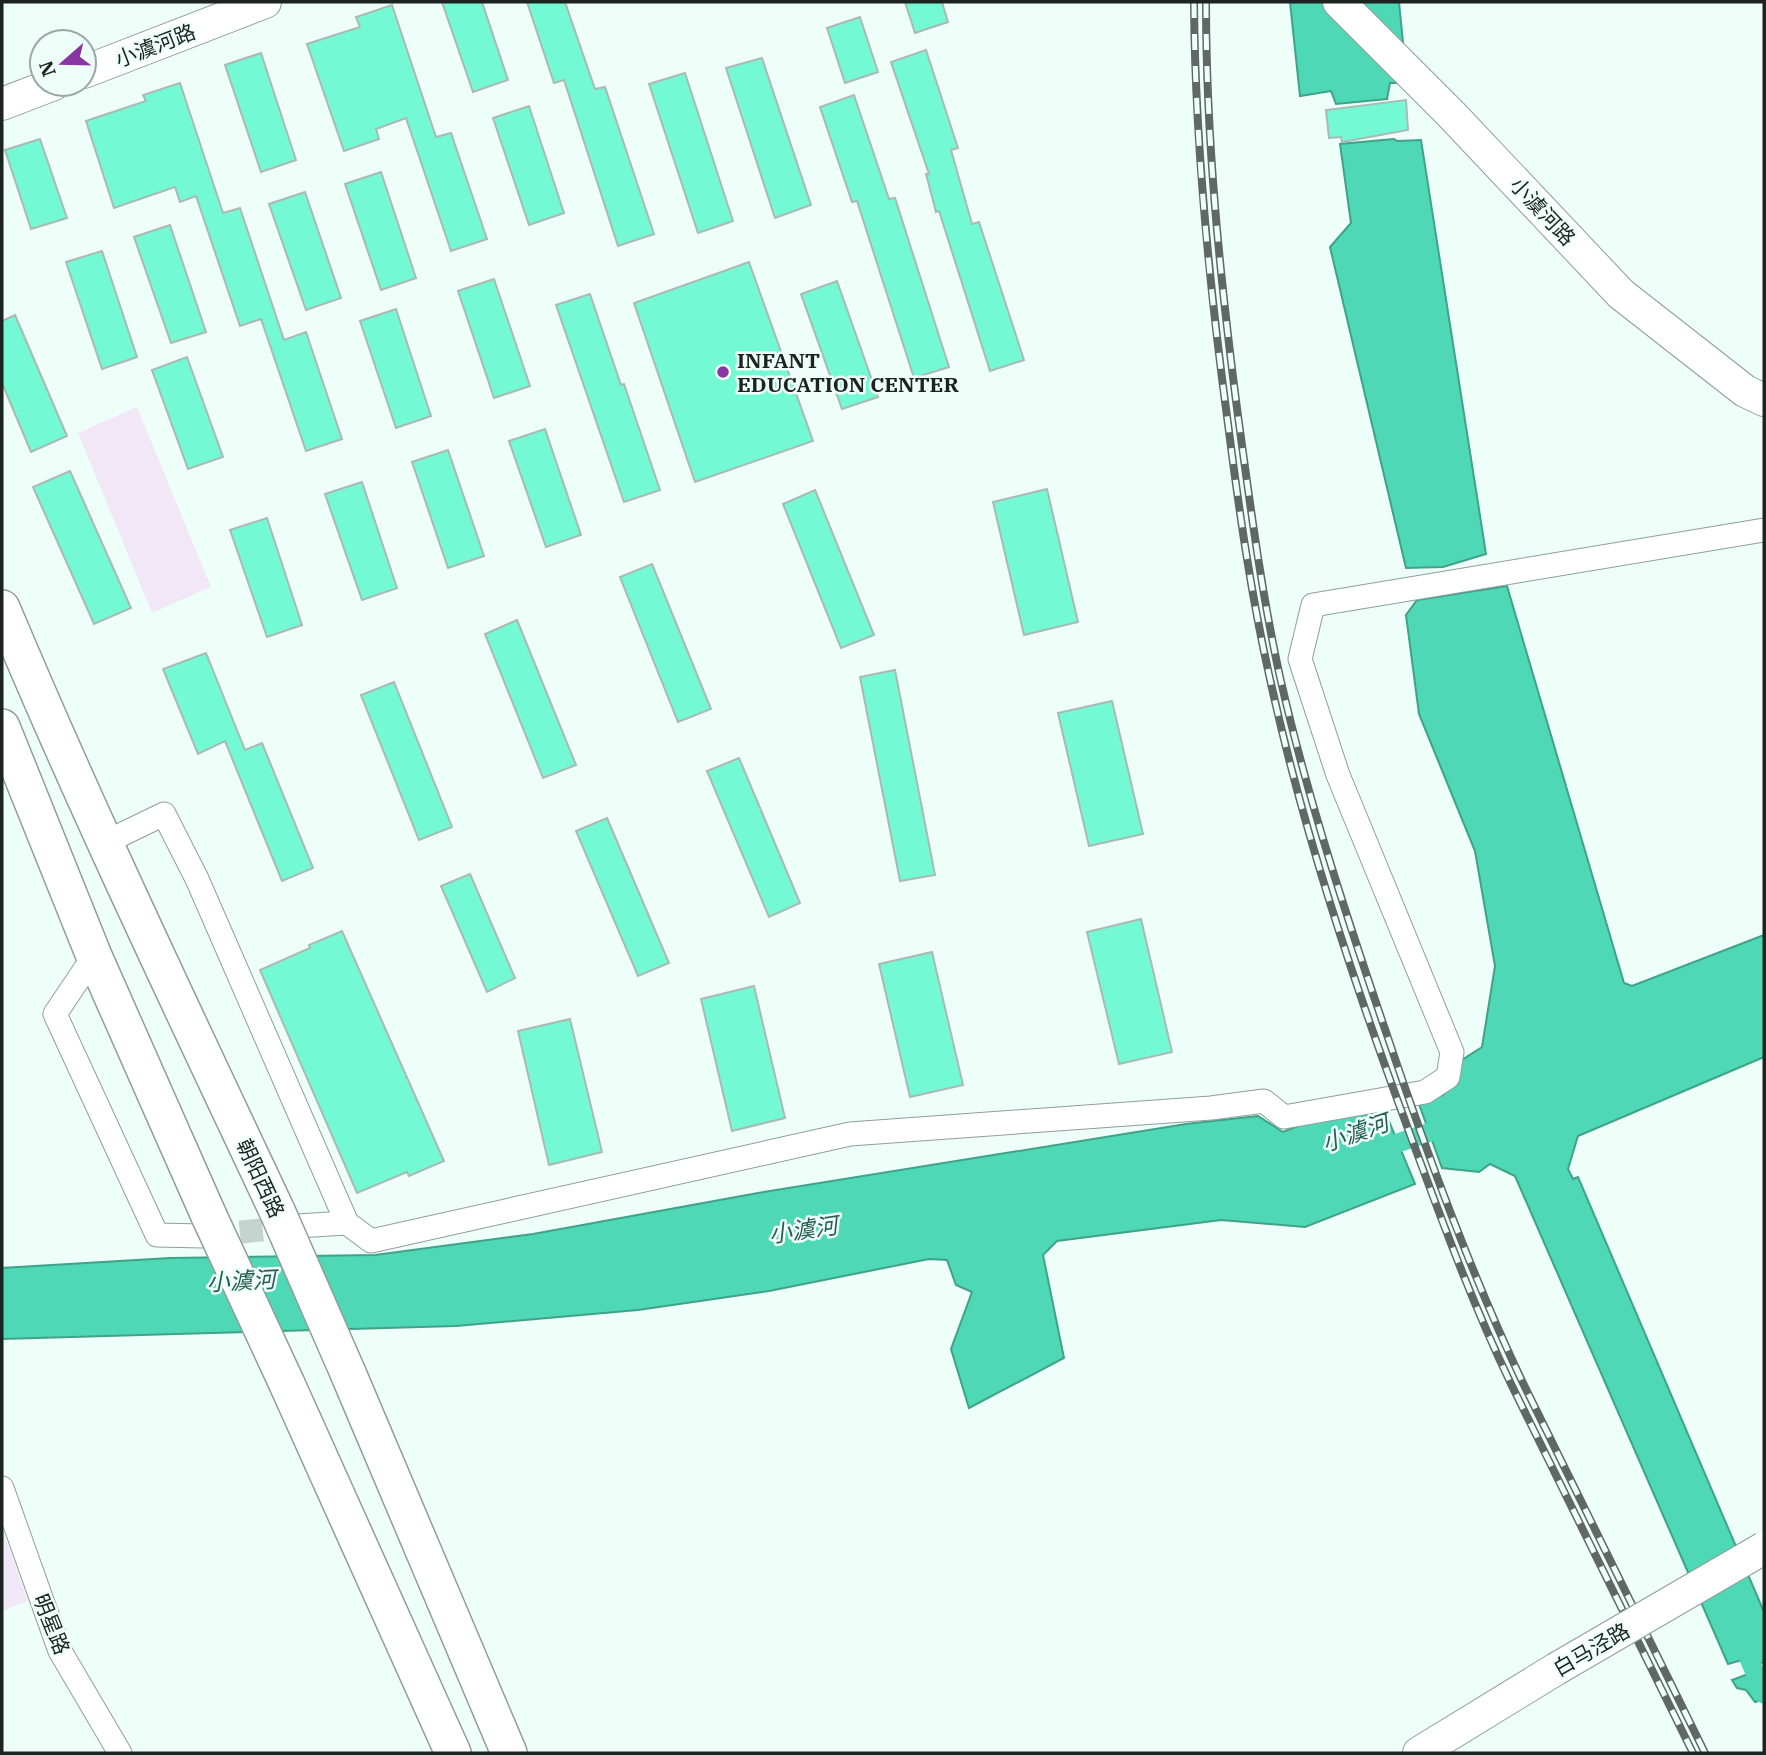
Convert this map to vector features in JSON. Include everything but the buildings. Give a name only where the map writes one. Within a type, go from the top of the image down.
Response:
[{"type":"main road","name":"小澞河路","points":[[98,67],[265,2]]},
{"type":"main road","name":"小澞河路","points":[[1339,2],[1451,114],[1621,294],[1745,391],[1764,400]]},
{"type":"main road","name":"小澞河路","points":[[1365,2],[1636,280],[1751,371],[1764,377]]},
{"type":"main road","points":[[2,104],[28,94]]},
{"type":"main road","name":"朝阳西路","points":[[2,608],[104,843],[287,1220],[348,1373],[509,1753]]},
{"type":"main road","points":[[2,727],[206,1226],[287,1384],[453,1753]]},
{"type":"main road","name":"白马泾路","points":[[1419,1753],[1556,1669],[1764,1548]]},
{"type":"street","points":[[104,843],[164,814],[197,880],[347,1223],[371,1241],[850,1134],[1210,1108],[1264,1101],[1284,1117],[1425,1092],[1448,1077],[1452,1052],[1338,775],[1300,659],[1313,605],[1764,530]]},
{"type":"street","points":[[94,956],[55,1014],[157,1235],[206,1226]]},
{"type":"street","points":[[287,1220],[347,1223]]},
{"type":"street","name":"明星路","points":[[2,1488],[60,1651],[120,1753]]},
{"type":"shaded area","points":[[137,407],[211,587],[152,613],[78,433]]},
{"type":"shaded area","points":[[2,1529],[28,1601],[2,1611]]},
{"type":"water","points":[[1290,2],[1399,2],[1407,83],[1390,83],[1387,99],[1336,104],[1331,91],[1300,96]]},
{"type":"water","points":[[1394,139],[1421,140],[1486,554],[1443,567],[1406,568],[1330,247],[1351,223],[1340,144]]},
{"type":"water","points":[[1507,586],[1624,983],[1632,986],[1764,935],[1764,1057],[1578,1136],[1568,1169],[1573,1179],[1578,1177],[1764,1612],[1764,1663],[1742,1660],[1728,1664],[1515,1176],[1490,1164],[1479,1172],[1442,1168],[1419,1104],[1443,1095],[1455,1079],[1462,1060],[1482,1047],[1495,966],[1475,851],[1419,714],[1406,615],[1417,600]]},
{"type":"water","points":[[1386,1114],[1415,1184],[1305,1227],[1221,1220],[1057,1241],[1043,1255],[1064,1358],[969,1408],[951,1349],[972,1292],[956,1285],[947,1260],[929,1259],[769,1291],[638,1310],[456,1326],[2,1339],[2,1268],[170,1258],[375,1255],[533,1234],[758,1193],[1186,1124],[1258,1116],[1283,1132],[1326,1115]]},
{"type":"water","points":[[1764,1668],[1764,1699],[1755,1702],[1746,1690],[1737,1688],[1732,1680]]},
{"type":"waterway","name":"小澞河","points":[[1374,1151],[1454,1124]]},
{"type":"waterway","points":[[1740,1637],[1764,1694]]},
{"type":"tunnel","points":[[206,1236],[297,1226]]},
{"type":"railway","points":[[1194,2],[1204,214],[1237,488],[1263,647],[1283,736],[1314,849],[1387,1071],[1443,1224],[1483,1322],[1693,1753]]},
{"type":"railway","points":[[1206,2],[1208,106],[1215,209],[1238,416],[1273,645],[1316,815],[1404,1084],[1485,1298],[1522,1381],[1705,1753]]},
{"type":"place","name":"INFANT EDUCATION CENTER","points":[[723,372]]}]
